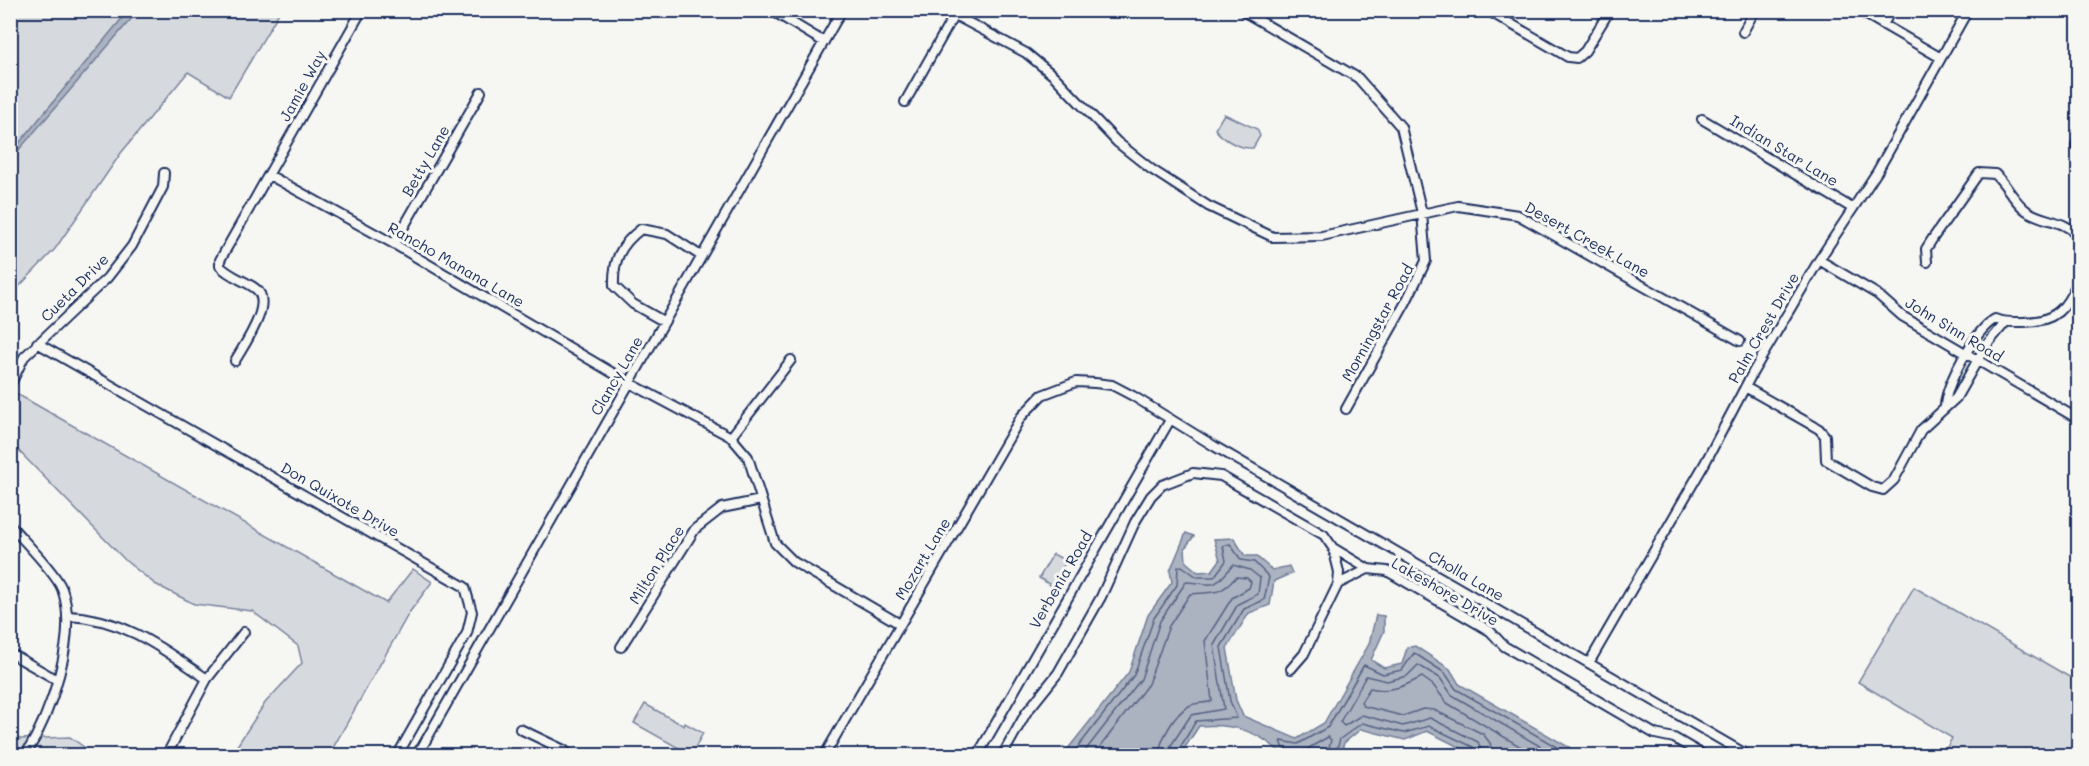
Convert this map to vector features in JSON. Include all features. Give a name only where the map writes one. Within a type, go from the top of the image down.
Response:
[{"type":"street","name":"Jamie Way","points":[[235,361],[262,309],[263,298],[258,290],[225,272],[220,266],[220,260],[362,10]]},
{"type":"street","points":[[771,10],[824,42]]},
{"type":"street","name":"Clancy Lane","points":[[418,752],[842,10]]},
{"type":"street","name":"Desert Creek Lane","points":[[945,10],[956,13],[1026,53],[1054,76],[1117,142],[1151,170],[1208,206],[1273,237],[1322,236],[1458,206],[1518,215],[1740,341]]},
{"type":"street","name":"Morningstar Road","points":[[1240,10],[1358,78],[1401,127],[1422,213],[1426,261],[1406,302],[1346,409]]},
{"type":"street","points":[[1487,10],[1568,57],[1577,58],[1585,51],[1610,10]]},
{"type":"street","points":[[1743,32],[1755,10]]},
{"type":"street","points":[[1858,10],[1941,58]]},
{"type":"street","points":[[1872,19],[1878,10]]},
{"type":"street","points":[[1883,25],[1891,10]]},
{"type":"street","name":"Palm Crest Drive","points":[[1589,663],[1705,463],[1745,387],[1819,260],[1876,171],[1968,10]]},
{"type":"street","points":[[905,102],[956,13]]},
{"type":"street","name":"Betty Lane","points":[[394,244],[481,92]]},
{"type":"street","name":"Indian Star Lane","points":[[1702,118],[1852,208]]},
{"type":"street","name":"Cueta Drive","points":[[10,386],[24,357],[107,278],[132,246],[163,187],[164,173]]},
{"type":"street","points":[[1927,262],[1926,249],[1932,238],[1979,173],[1995,174],[2024,209],[2034,215],[2059,221],[2079,235]]},
{"type":"street","name":"Rancho Manana Lane","points":[[269,175],[394,244],[628,382]]},
{"type":"street","points":[[663,321],[633,304],[614,286],[613,266],[629,238],[641,230],[667,234],[701,256]]},
{"type":"street","name":"John Sinn Road","points":[[1819,260],[1877,294],[1902,316],[2079,419]]},
{"type":"street","points":[[1945,406],[1946,392],[1978,335],[1989,322],[1995,319],[2005,323],[2046,321],[2057,314],[2068,301],[2079,280]]},
{"type":"street","points":[[1745,387],[1819,429],[1825,436],[1826,460],[1872,487],[1883,490],[1894,480],[1921,429],[1956,398],[1985,347],[2005,323]]},
{"type":"street","name":"Don Quixote Drive","points":[[37,343],[465,587],[472,612],[467,633],[397,756]]},
{"type":"street","points":[[731,437],[791,360]]},
{"type":"street","name":"Mozart Lane","points":[[628,382],[731,437],[748,457],[775,543],[794,562],[900,624],[1021,417],[1042,395],[1076,382],[1112,385],[1170,420]]},
{"type":"street","name":"Cholla Lane","points":[[1170,420],[1749,756]]},
{"type":"street","name":"Verbenia Road","points":[[976,756],[1170,420]]},
{"type":"street","name":"Lakeshore Drive","points":[[1002,756],[1026,713],[1058,674],[1101,597],[1135,522],[1151,496],[1162,485],[1193,473],[1221,476],[1324,535],[1333,548],[1368,569],[1387,571],[1490,631],[1504,646],[1655,734],[1674,738],[1705,756]]},
{"type":"street","name":"Milton Place","points":[[621,647],[695,529],[722,508],[761,500]]},
{"type":"street","points":[[10,525],[61,587],[68,616],[57,680],[39,732],[25,756]]},
{"type":"street","points":[[1291,669],[1304,654],[1338,584],[1339,572],[1333,548]]},
{"type":"street","points":[[1338,584],[1368,569]]},
{"type":"street","points":[[68,616],[89,617],[124,626],[207,679]]},
{"type":"street","points":[[824,756],[900,624]]},
{"type":"street","points":[[166,756],[207,679],[244,632]]},
{"type":"street","points":[[10,653],[57,680]]},
{"type":"street","points":[[520,729],[564,750],[570,756]]},
{"type":"street","points":[[418,752],[431,756]]},
{"type":"shaded area","points":[[11,11],[280,11],[229,97],[188,72],[121,153],[55,249],[11,295]]},
{"type":"shaded area","points":[[1224,114],[1257,129],[1260,136],[1253,148],[1237,145],[1218,133],[1215,129]]},
{"type":"shaded area","points":[[17,394],[386,603],[413,569],[432,582],[409,613],[329,755],[231,755],[265,703],[302,663],[298,646],[252,611],[194,604],[155,584],[126,561],[11,443],[11,404]]},
{"type":"shaded area","points":[[1053,554],[1066,561],[1052,586],[1039,578]]},
{"type":"shaded area","points":[[1914,587],[2078,682],[2078,736],[2067,755],[1943,755],[1952,738],[1858,682]]},
{"type":"shaded area","points":[[645,704],[684,726],[685,723],[703,733],[691,755],[634,723]]},
{"type":"shaded area","points":[[10,731],[19,739],[70,737],[95,755],[11,755]]},
{"type":"water","points":[[128,11],[138,11],[11,159],[11,153]]},
{"type":"water","points":[[1186,533],[1194,536],[1185,548],[1186,562],[1198,572],[1212,571],[1220,560],[1214,539],[1234,538],[1245,556],[1256,556],[1272,570],[1289,566],[1292,573],[1274,581],[1270,605],[1249,613],[1227,648],[1236,700],[1243,716],[1297,739],[1324,723],[1369,644],[1376,615],[1384,616],[1384,631],[1371,660],[1384,668],[1402,664],[1407,648],[1415,646],[1450,669],[1459,684],[1579,753],[1578,756],[1475,755],[1427,731],[1405,740],[1361,729],[1344,743],[1340,755],[1283,755],[1255,734],[1245,730],[1211,725],[1199,726],[1180,755],[1063,755],[1129,672],[1148,615],[1172,582],[1170,571]]}]
